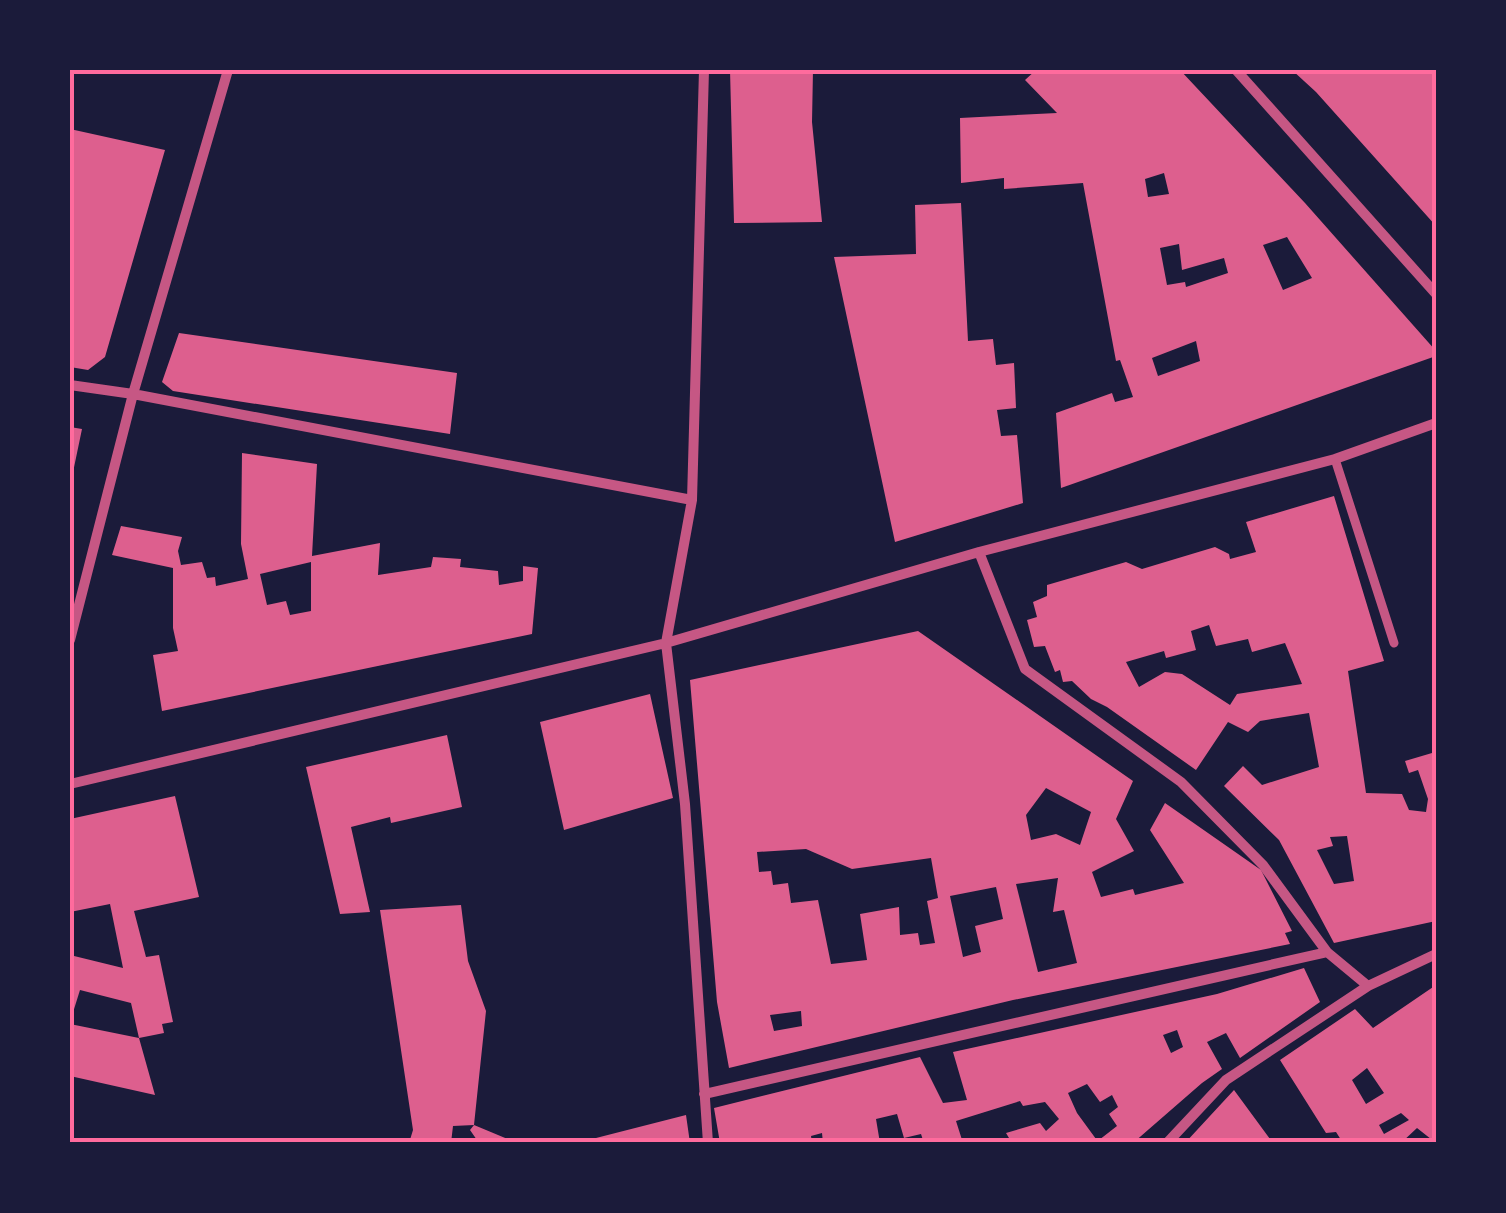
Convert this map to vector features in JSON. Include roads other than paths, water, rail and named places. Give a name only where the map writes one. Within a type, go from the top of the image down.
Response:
[{"type":"street","points":[[70,640],[134,394],[228,70]]},
{"type":"street","points":[[704,70],[692,500],[666,643],[685,804],[708,1143]]},
{"type":"street","points":[[1236,70],[1436,294]]},
{"type":"street","points":[[70,385],[692,500]]},
{"type":"street","points":[[70,784],[666,643],[979,552],[1336,459],[1436,423]]},
{"type":"street","points":[[1336,459],[1394,642]]},
{"type":"street","points":[[979,552],[1025,669],[1182,782],[1263,864],[1327,952],[1368,986]]},
{"type":"street","points":[[704,1094],[1327,952]]},
{"type":"street","points":[[1167,1143],[1226,1080],[1368,986],[1436,954]]}]
